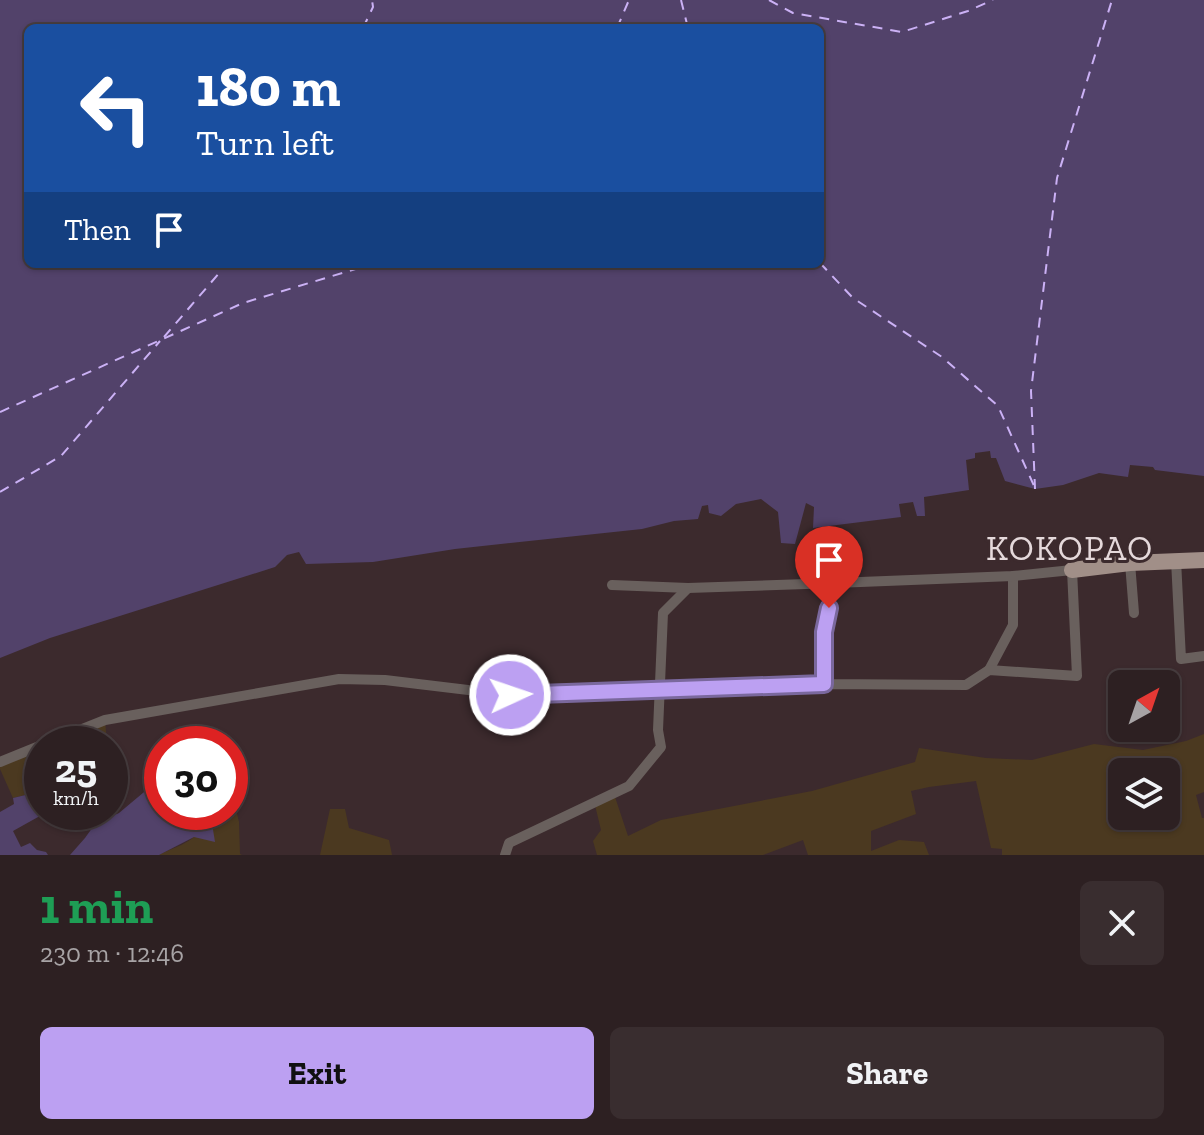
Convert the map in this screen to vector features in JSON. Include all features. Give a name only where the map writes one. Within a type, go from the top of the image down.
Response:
[{"type":"main road","points":[[1072,570],[1130,563],[1204,560]]},
{"type":"street","points":[[1176,560],[1181,659],[1204,656]]},
{"type":"street","points":[[1130,563],[1134,613]]},
{"type":"street","points":[[612,585],[688,588],[1013,576],[1072,570],[1077,676],[989,670]]},
{"type":"street","points":[[90,726],[105,720],[339,679],[385,680],[510,695],[824,684],[966,685],[989,670],[1013,625],[1013,576]]},
{"type":"street","points":[[824,684],[824,632],[835,583]]},
{"type":"street","points":[[505,855],[509,843],[629,786],[661,747],[658,730],[663,613],[688,588]]},
{"type":"street","points":[[0,762],[24,753]]},
{"type":"shaded area","points":[[0,0],[1204,0],[1204,476],[1130,465],[1128,477],[1099,473],[1063,485],[1035,489],[1005,481],[990,451],[975,453],[975,458],[966,460],[969,490],[924,497],[925,516],[917,516],[913,502],[899,504],[901,517],[813,528],[814,507],[806,503],[795,544],[781,543],[778,512],[761,499],[736,504],[721,516],[709,513],[708,505],[702,506],[698,519],[642,529],[455,549],[373,562],[306,564],[299,552],[287,555],[275,567],[50,638],[0,658]]},
{"type":"shaded area","points":[[105,720],[106,726],[90,726]]},
{"type":"shaded area","points":[[1204,734],[1204,792],[1196,795],[1204,818],[1204,855],[1002,855],[1002,849],[991,848],[976,781],[911,791],[916,814],[871,831],[871,851],[899,840],[924,842],[929,855],[808,855],[803,840],[763,855],[597,855],[593,841],[601,830],[594,801],[614,794],[628,836],[661,820],[812,791],[915,762],[919,748],[986,758],[1032,760],[1094,744],[1143,750]]},
{"type":"shaded area","points":[[24,752],[24,795],[13,798],[0,762]]},
{"type":"shaded area","points":[[144,792],[144,830],[213,830],[215,842],[194,837],[159,855],[70,855],[91,830],[128,830],[128,805]]},
{"type":"shaded area","points":[[24,795],[24,825],[13,831],[21,847],[30,843],[48,855],[0,855],[0,812],[14,804],[13,798]]},
{"type":"shaded area","points":[[330,809],[345,809],[349,828],[389,840],[392,855],[320,855]]},
{"type":"shaded area","points":[[239,830],[242,855],[159,855],[182,845],[199,832]]},
{"type":"ferry route","points":[[365,24],[373,7],[372,0]]},
{"type":"ferry route","points":[[619,24],[629,0]]},
{"type":"ferry route","points":[[681,0],[687,24]]},
{"type":"ferry route","points":[[769,0],[793,13],[902,32],[993,0]]},
{"type":"ferry route","points":[[1035,489],[1031,391],[1057,178],[1112,0]]},
{"type":"ferry route","points":[[824,267],[853,298],[942,357],[998,406],[1035,488]]},
{"type":"ferry route","points":[[164,337],[224,268]]},
{"type":"ferry route","points":[[0,412],[243,303],[359,268]]},
{"type":"ferry route","points":[[0,492],[61,456],[160,341]]},
{"type":"district","name":"KOKOPAO","points":[[1070,548]]},
{"type":"route","points":[[510,695],[824,684],[824,632],[829,608]]}]
